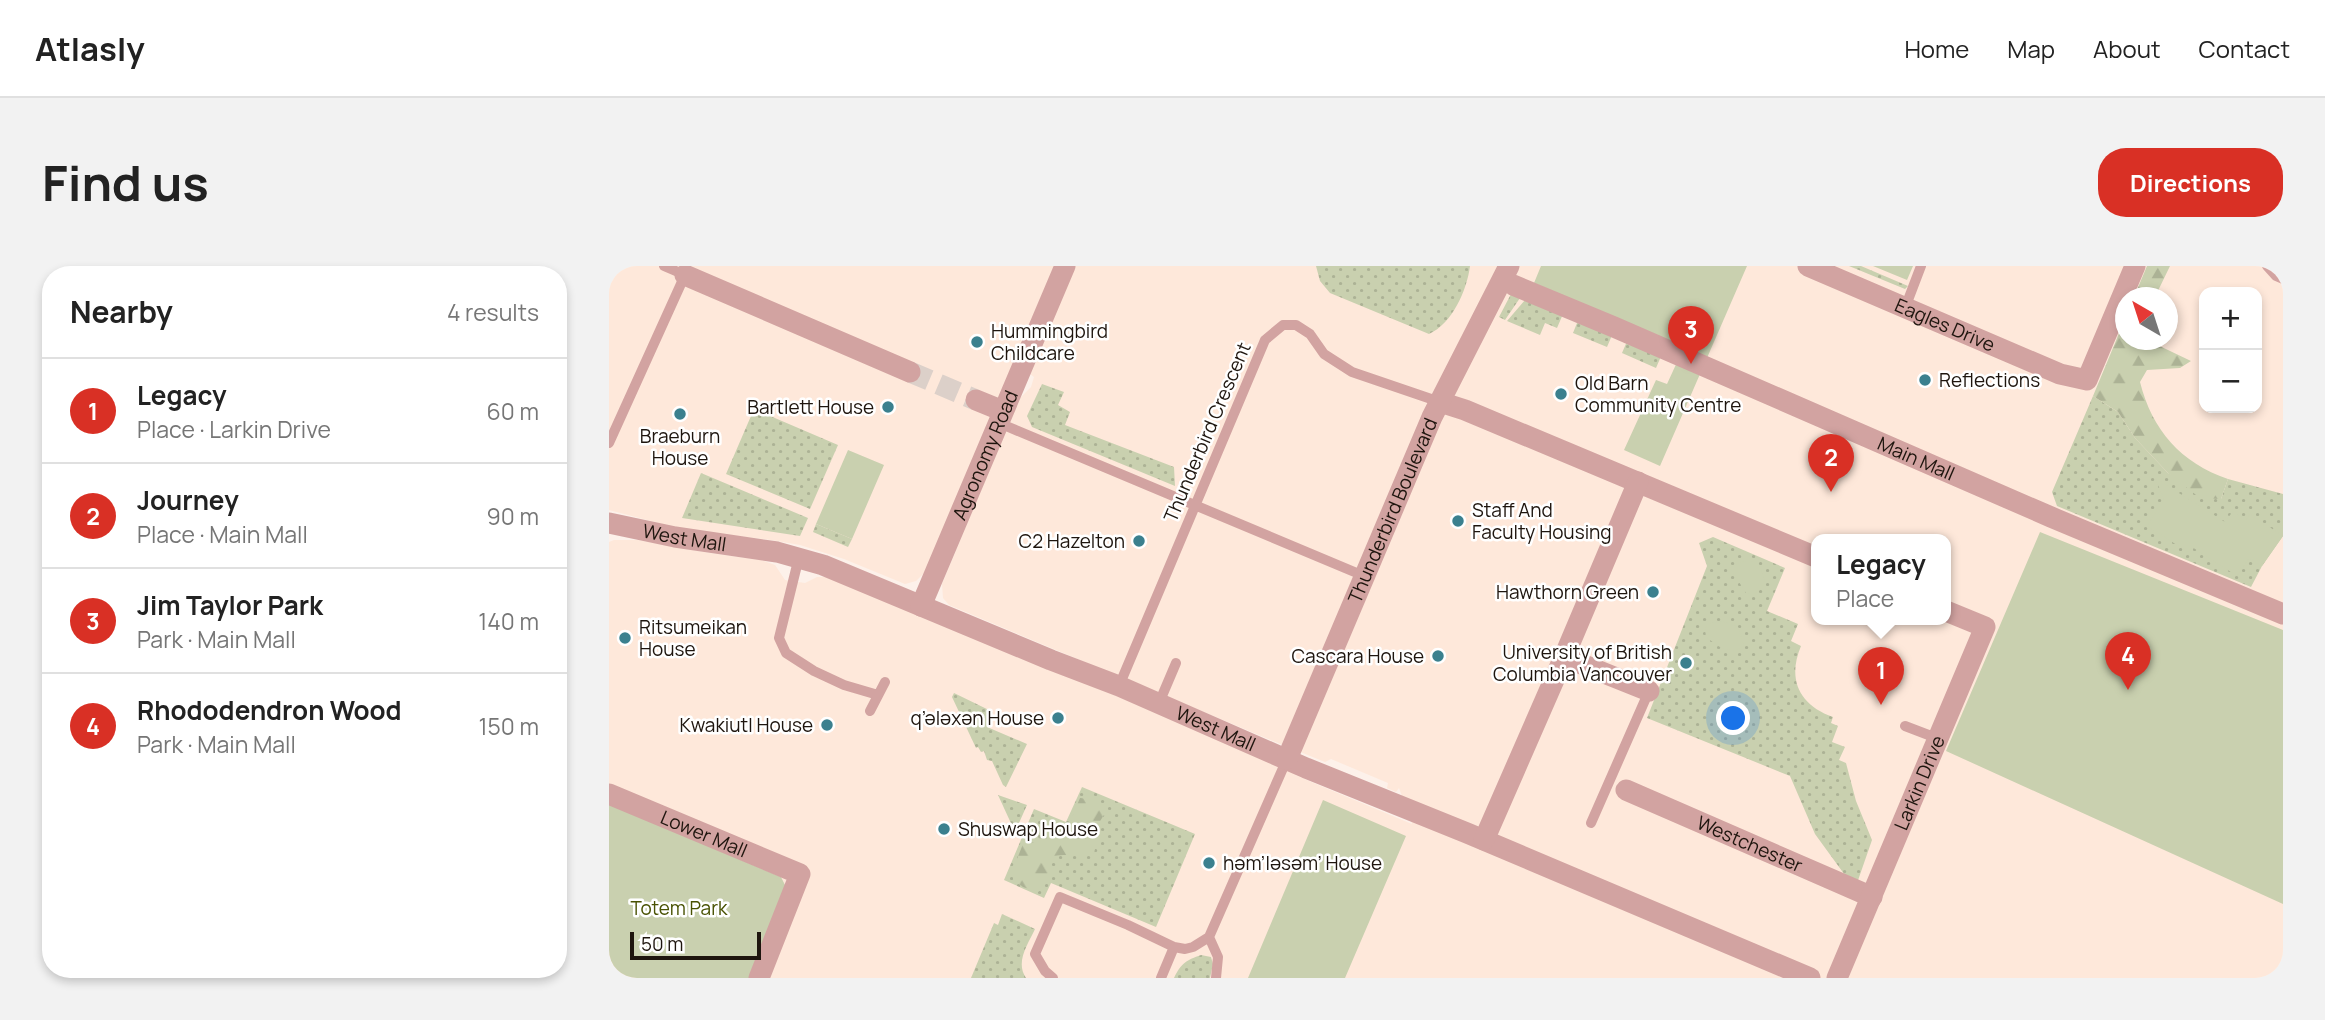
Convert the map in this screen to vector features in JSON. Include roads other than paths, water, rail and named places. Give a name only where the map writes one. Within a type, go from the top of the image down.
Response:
[{"type":"street","name":"Agronomy Road","points":[[921,606],[1065,266]]},
{"type":"street","name":"Eagles Drive","points":[[1808,266],[2060,374],[2087,380],[2135,266]]},
{"type":"street","points":[[685,275],[909,372]]},
{"type":"street","name":"Thunderbird Boulevard","points":[[1287,759],[1440,402],[1511,276]]},
{"type":"street","name":"Main Mall","points":[[1511,276],[1602,321],[2063,523],[2283,614]]},
{"type":"street","points":[[976,400],[1001,417]]},
{"type":"street","points":[[1440,402],[1811,555]]},
{"type":"street","points":[[1484,840],[1638,482]]},
{"type":"street","name":"West Mall","points":[[609,523],[675,537],[799,557],[823,565],[921,606],[1054,653],[1119,686],[1287,759],[1809,978]]},
{"type":"street","name":"Larkin Drive","points":[[1837,978],[1985,627],[1951,613]]},
{"type":"street","points":[[1564,657],[1649,691]]},
{"type":"street","name":"Westchester","points":[[1626,790],[1872,897]]},
{"type":"street","name":"Lower Mall","points":[[609,794],[800,874],[759,978]]},
{"type":"lane","points":[[609,443],[685,275],[664,266]]},
{"type":"lane","points":[[1905,308],[1921,266]]},
{"type":"lane","points":[[2267,266],[2283,279]]},
{"type":"lane","name":"Thunderbird Crescent","points":[[1119,686],[1265,340],[1283,325],[1296,325],[1310,334],[1324,354],[1352,372],[1440,402]]},
{"type":"lane","points":[[1001,417],[1195,505],[1364,576]]},
{"type":"lane","points":[[799,557],[779,638],[786,653],[814,671],[844,685],[878,695]]},
{"type":"lane","points":[[1159,703],[1176,663]]},
{"type":"lane","points":[[870,711],[885,682]]},
{"type":"lane","points":[[1591,823],[1649,691]]},
{"type":"lane","points":[[1905,726],[1939,739]]},
{"type":"lane","points":[[1053,978],[1045,971],[1035,954],[1060,897],[1174,947],[1193,947],[1209,937],[1287,759]]},
{"type":"lane","points":[[1209,937],[1218,957],[1216,978]]},
{"type":"lane","points":[[1161,978],[1174,947]]},
{"type":"tunnel","points":[[910,372],[976,400]]},
{"type":"place","name":"Hummingbird Childcare","points":[[977,342]]},
{"type":"place","name":"Jim Taylor Park","points":[[1691,364]]},
{"type":"place","name":"Reflections","points":[[1925,380]]},
{"type":"place","name":"Old Barn Community Centre","points":[[1561,394]]},
{"type":"place","name":"Bartlett House","points":[[888,407]]},
{"type":"place","name":"Braeburn House","points":[[680,414]]},
{"type":"place","name":"Journey","points":[[1831,492]]},
{"type":"place","name":"Staff And Faculty Housing","points":[[1458,521]]},
{"type":"place","name":"C2 Hazelton","points":[[1139,541]]},
{"type":"place","name":"Hawthorn Green","points":[[1653,592]]},
{"type":"place","name":"Ritsumeikan House","points":[[625,638]]},
{"type":"place","name":"Cascara House","points":[[1438,656]]},
{"type":"place","name":"University of British Columbia Vancouver","points":[[1686,663]]},
{"type":"place","name":"Rhododendron Wood","points":[[2128,690]]},
{"type":"place","name":"Legacy","points":[[1881,705]]},
{"type":"place","name":"q’ələχən House","points":[[1058,718]]},
{"type":"place","name":"Kwakiutl House","points":[[827,725]]},
{"type":"place","name":"Shuswap House","points":[[944,829]]},
{"type":"place","name":"həm’ləsəm’ House","points":[[1209,863]]},
{"type":"park label","name":"Totem Park","points":[[679,908]]}]
